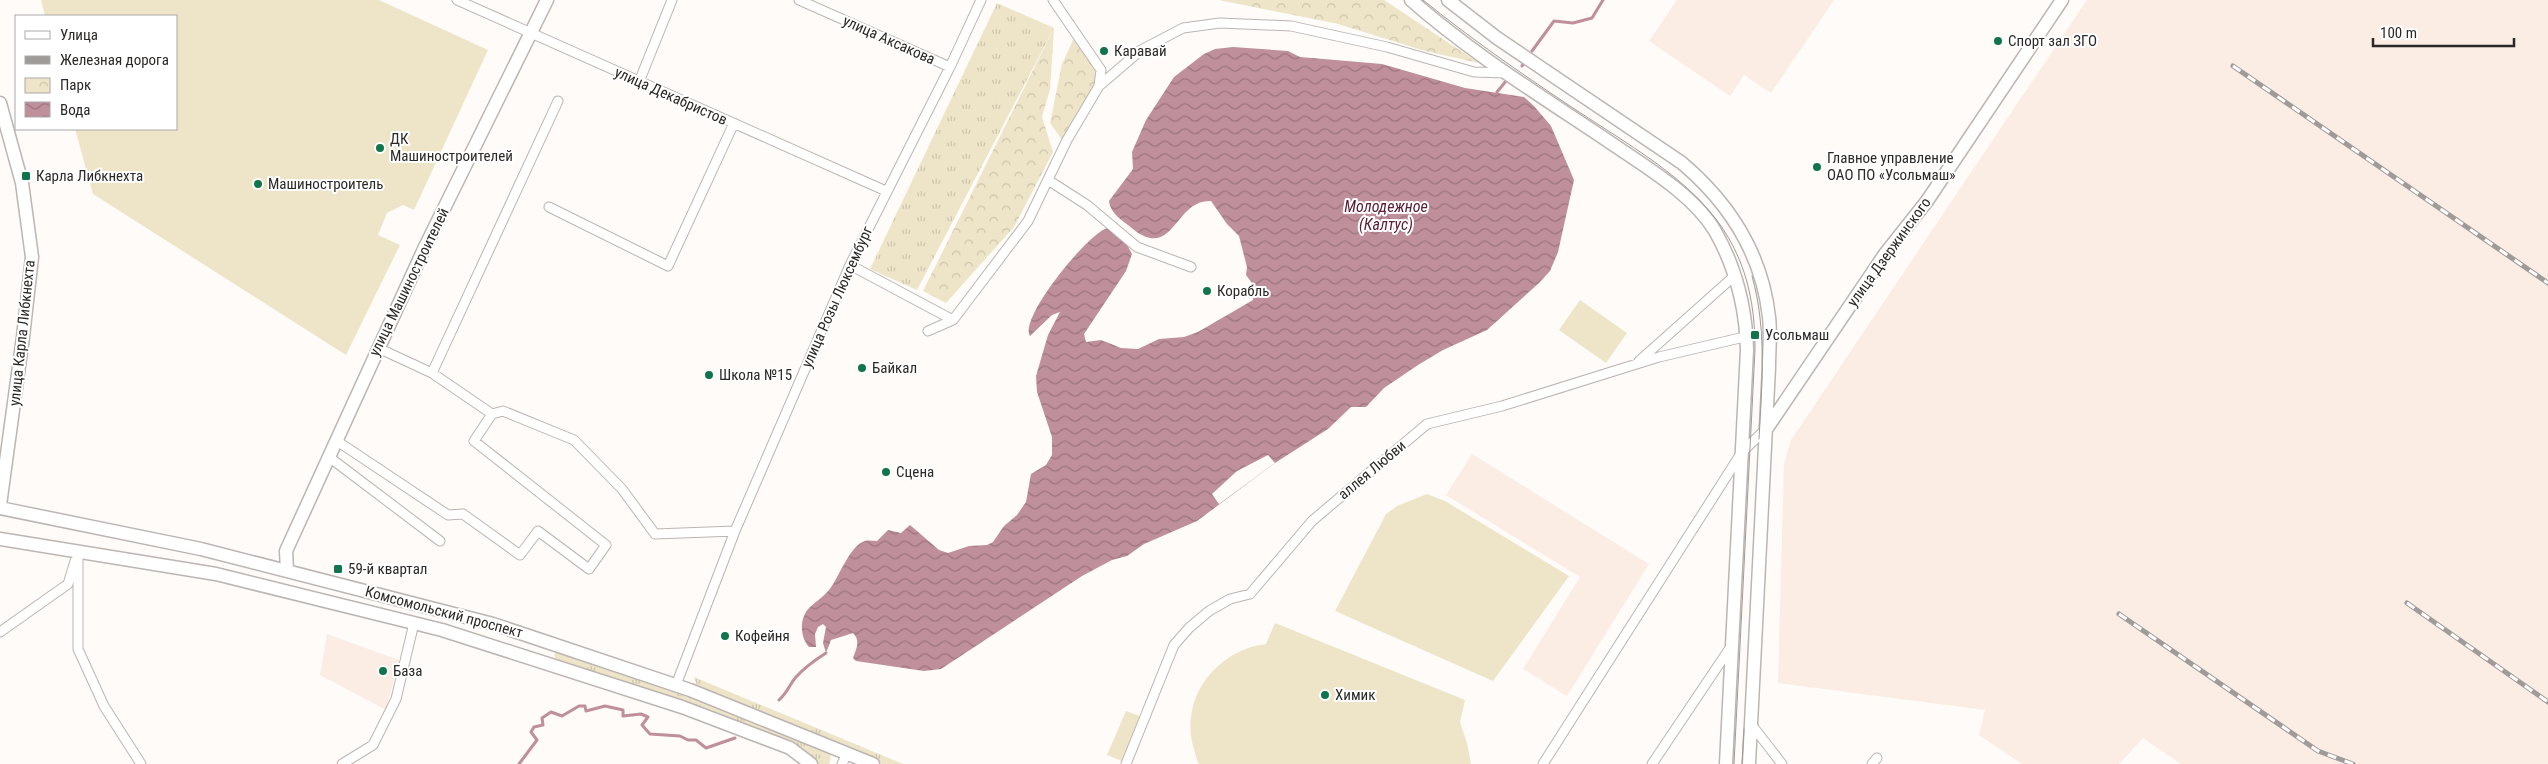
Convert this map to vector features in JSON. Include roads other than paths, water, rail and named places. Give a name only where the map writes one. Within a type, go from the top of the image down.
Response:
[{"type":"main road","name":"улица Машиностроителей","points":[[287,570],[286,551],[378,348],[424,249],[532,34],[547,0]]},
{"type":"main road","points":[[1411,0],[1431,18],[1507,73],[1672,185],[1714,229],[1736,275],[1746,320],[1747,350],[1730,648],[1726,764]]},
{"type":"main road","points":[[1448,0],[1504,43],[1682,163],[1707,184],[1729,212],[1757,266],[1770,318],[1767,428],[1749,764]]},
{"type":"main road","name":"улица Дзержинского","points":[[1767,428],[1885,254],[1926,201],[2062,0]]},
{"type":"main road","name":"улица Карла Либкнехта","points":[[0,103],[22,183],[32,257],[0,507]]},
{"type":"main road","name":"Комсомольский проспект","points":[[0,507],[201,549],[493,624],[676,685],[845,759],[873,764]]},
{"type":"main road","name":"Комсомольский проспект","points":[[0,539],[216,574],[414,623],[682,706],[790,748],[810,764]]},
{"type":"main road","points":[[194,571],[205,563],[201,549]]},
{"type":"main road","points":[[216,574],[210,565],[215,557],[221,554]]},
{"type":"main road","points":[[541,661],[550,651],[550,645],[547,642]]},
{"type":"street","name":"улица Декабристов","points":[[457,0],[886,191]]},
{"type":"street","points":[[639,82],[672,0]]},
{"type":"street","name":"улица Аксакова","points":[[799,0],[950,67]]},
{"type":"street","name":"улица Розы Люксембург","points":[[676,685],[735,531],[850,264],[982,0]]},
{"type":"street","points":[[1053,0],[1071,22],[1101,70],[1099,86]]},
{"type":"street","points":[[928,331],[953,320],[1028,221],[1079,116],[1099,86],[1141,50],[1182,28],[1220,23],[1292,26],[1386,47],[1474,72],[1507,73]]},
{"type":"street","points":[[432,373],[558,101]]},
{"type":"street","points":[[549,208],[668,266],[734,123]]},
{"type":"street","points":[[1048,180],[1087,205],[1137,247],[1191,267]]},
{"type":"street","points":[[850,264],[953,320]]},
{"type":"street","points":[[1637,363],[1732,278]]},
{"type":"street","name":"аллея Любви","points":[[1126,764],[1174,645],[1189,628],[1209,611],[1230,599],[1250,594],[1312,520],[1427,424],[1502,406],[1637,363],[1740,338]]},
{"type":"street","points":[[378,348],[432,373],[492,414]]},
{"type":"street","points":[[337,441],[448,515],[463,514],[520,555],[538,531],[589,569],[606,545],[474,441],[492,414],[503,411],[574,440],[622,489],[655,534],[735,531]]},
{"type":"street","points":[[1543,764],[1742,452],[1767,428]]},
{"type":"street","points":[[329,457],[440,541]]},
{"type":"street","points":[[3,628],[68,584],[78,551]]},
{"type":"street","points":[[78,551],[78,649],[104,706],[141,764]]},
{"type":"street","points":[[342,764],[373,745],[389,715],[396,699],[414,623]]},
{"type":"street","points":[[1652,764],[1730,648]]},
{"type":"street","points":[[1751,724],[1782,764]]},
{"type":"water","name":"Молодежное (Калтус)","points":[[1233,47],[1288,51],[1300,57],[1382,64],[1465,88],[1524,97],[1551,126],[1574,180],[1558,252],[1550,271],[1487,330],[1443,350],[1418,365],[1384,388],[1366,407],[1351,407],[1328,429],[1275,463],[1197,521],[1144,544],[1127,556],[1112,560],[1082,576],[941,669],[924,671],[856,661],[853,658],[857,639],[853,633],[831,640],[826,653],[823,643],[826,627],[823,624],[818,627],[815,634],[816,647],[809,647],[802,633],[802,623],[806,612],[833,585],[849,556],[859,544],[866,541],[877,541],[888,530],[901,533],[910,525],[939,550],[948,553],[969,546],[987,545],[993,542],[1004,526],[1017,515],[1026,502],[1031,474],[1046,465],[1052,455],[1052,437],[1037,392],[1036,376],[1048,335],[1060,312],[1052,315],[1030,336],[1029,326],[1035,311],[1059,275],[1088,242],[1109,228],[1124,239],[1132,254],[1126,271],[1084,334],[1086,342],[1101,340],[1121,348],[1138,349],[1159,339],[1184,337],[1198,332],[1253,300],[1255,287],[1246,275],[1247,267],[1239,236],[1227,224],[1211,201],[1198,203],[1188,210],[1164,235],[1155,238],[1143,236],[1122,220],[1113,212],[1109,201],[1133,169],[1132,152],[1146,120],[1174,77],[1204,54],[1215,49]]},
{"type":"waterway","points":[[1532,51],[1554,21],[1573,23],[1592,18],[1603,0]]},
{"type":"waterway","points":[[1497,92],[1506,81]]},
{"type":"waterway","points":[[779,700],[799,673],[826,653]]},
{"type":"waterway","points":[[519,764],[537,740],[531,732],[534,727],[543,725],[542,718],[551,712],[562,716],[579,706],[585,706],[586,711],[605,706],[623,710],[623,716],[641,714],[648,717],[642,725],[650,734],[680,736],[688,740],[696,740],[706,748],[735,738]]},
{"type":"tram line","points":[[1423,0],[1513,68],[1642,153],[1673,176],[1701,201],[1724,230],[1741,263],[1751,303],[1755,350],[1734,764]]},
{"type":"tram line","points":[[1752,276],[1757,296],[1762,336],[1759,439]]},
{"type":"tram line","points":[[1742,764],[1744,729]]},
{"type":"railway","points":[[2233,66],[2548,283]]},
{"type":"railway","points":[[2407,603],[2548,702]]},
{"type":"railway","points":[[2119,614],[2318,751],[2353,764]]},
{"type":"place","name":"Спорт зал ЗГО","points":[[1998,41]]},
{"type":"place","name":"Каравай","points":[[1104,51]]},
{"type":"place","name":"ДК Машиностроителей","points":[[380,148]]},
{"type":"place","name":"Главное управление ОАО ПО «Усольмаш»","points":[[1817,167]]},
{"type":"place","name":"Карла Либкнехта","points":[[26,176]]},
{"type":"place","name":"Машиностроитель","points":[[258,184]]},
{"type":"place","name":"Корабль","points":[[1207,291]]},
{"type":"place","name":"Усольмаш","points":[[1755,335]]},
{"type":"place","name":"Байкал","points":[[862,368]]},
{"type":"place","name":"Школа №15","points":[[709,375]]},
{"type":"place","name":"Сцена","points":[[886,472]]},
{"type":"place","name":"59-й квартал","points":[[338,569]]},
{"type":"place","name":"Кофейня","points":[[725,636]]},
{"type":"place","name":"База","points":[[383,671]]},
{"type":"place","name":"Химик","points":[[1325,695]]}]
